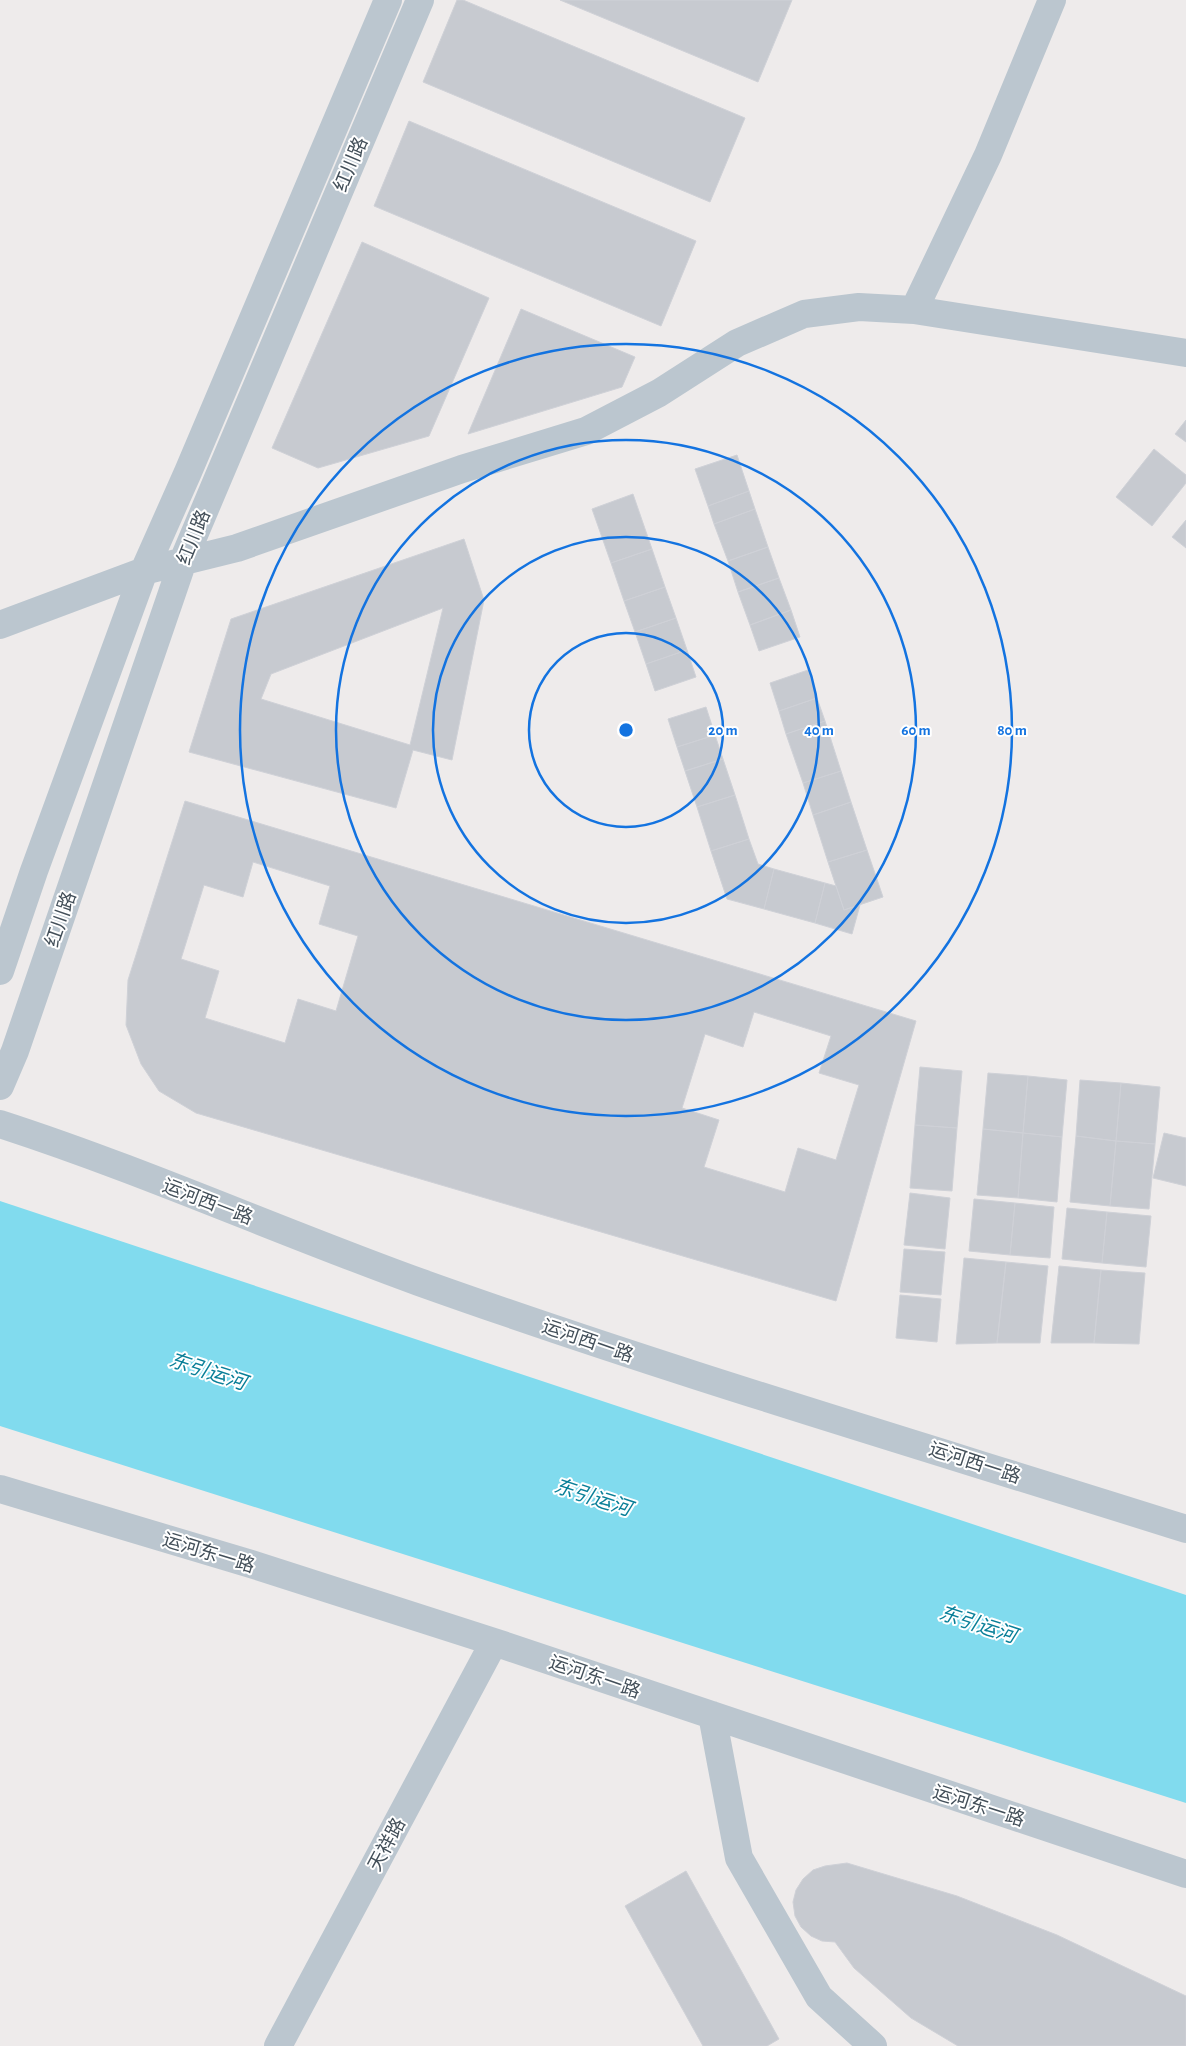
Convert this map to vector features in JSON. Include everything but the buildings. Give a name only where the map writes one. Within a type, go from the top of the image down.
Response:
[{"type":"street","name":"红川路","points":[[0,971],[34,871],[144,571],[196,454],[388,0]]},
{"type":"street","name":"红川路","points":[[0,1086],[15,1051],[183,561],[420,0]]},
{"type":"street","points":[[914,310],[988,156],[1052,0]]},
{"type":"street","points":[[0,625],[144,571],[237,548],[462,469],[586,431],[659,393],[737,343],[804,314],[859,307],[914,310],[1186,353]]},
{"type":"street","name":"运河西一路","points":[[0,1124],[67,1146],[417,1281],[619,1351],[1186,1529]]},
{"type":"street","name":"运河东一路","points":[[0,1489],[251,1564],[494,1642],[1186,1874]]},
{"type":"street","name":"天祥路","points":[[278,2046],[494,1642]]},
{"type":"street","points":[[712,1715],[739,1858],[819,1997],[873,2046]]},
{"type":"water","name":"东引运河","points":[[0,1201],[1186,1595],[1186,1803],[0,1426]]}]
